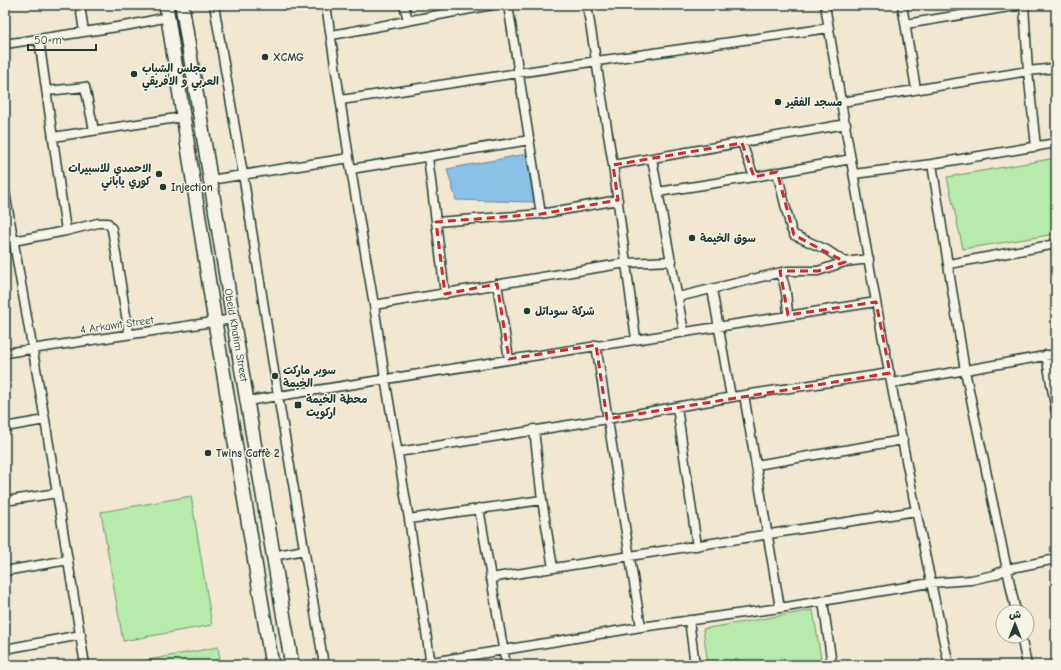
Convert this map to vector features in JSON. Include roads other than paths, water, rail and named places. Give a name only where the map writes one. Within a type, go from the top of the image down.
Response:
[{"type":"main road","name":"Obeid Khatim Street","points":[[182,5],[233,320],[292,665]]},
{"type":"main road","name":"Obeid Khatim Street","points":[[167,11],[215,322],[272,665]]},
{"type":"street","points":[[80,5],[84,32]]},
{"type":"street","points":[[214,5],[324,665]]},
{"type":"street","points":[[326,5],[332,35],[349,158],[409,519],[431,664]]},
{"type":"street","points":[[404,5],[408,20]]},
{"type":"street","points":[[332,35],[492,5]]},
{"type":"street","points":[[508,5],[541,214]]},
{"type":"street","points":[[587,5],[613,165],[636,339]]},
{"type":"street","points":[[825,5],[876,302],[930,582],[949,665]]},
{"type":"street","points":[[902,5],[916,89]]},
{"type":"street","points":[[906,24],[1022,5],[1036,147]]},
{"type":"street","points":[[5,44],[130,25],[167,11]]},
{"type":"street","points":[[341,100],[597,61],[829,28]]},
{"type":"street","points":[[39,39],[66,231]]},
{"type":"street","points":[[842,102],[1028,71],[1056,68]]},
{"type":"street","points":[[46,91],[85,87],[94,130]]},
{"type":"street","points":[[53,137],[183,116]]},
{"type":"street","points":[[613,165],[846,124]]},
{"type":"street","points":[[351,169],[530,140]]},
{"type":"street","points":[[742,143],[754,177]]},
{"type":"street","points":[[854,174],[932,164],[1056,143]]},
{"type":"street","points":[[428,157],[444,294]]},
{"type":"street","points":[[210,180],[349,158]]},
{"type":"street","points":[[652,159],[684,332]]},
{"type":"street","points":[[658,192],[754,177],[851,159]]},
{"type":"street","points":[[932,164],[965,370],[1014,604]]},
{"type":"street","points":[[777,172],[791,229],[794,235],[827,250],[845,262]]},
{"type":"street","points":[[5,192],[45,420],[85,665]]},
{"type":"street","points":[[436,222],[541,214],[618,200]]},
{"type":"street","points":[[13,241],[98,223],[108,223],[110,225],[129,334]]},
{"type":"street","points":[[949,264],[1056,244]]},
{"type":"street","points":[[678,297],[788,271],[818,271],[845,262],[869,259]]},
{"type":"street","points":[[374,305],[626,263],[672,262]]},
{"type":"street","points":[[778,273],[781,275],[786,292],[788,315]]},
{"type":"street","points":[[497,284],[509,359]]},
{"type":"street","points":[[712,289],[731,397]]},
{"type":"street","points":[[247,401],[385,378],[876,302]]},
{"type":"street","name":"4 Arkawit Street","points":[[5,352],[233,320]]},
{"type":"street","points":[[596,345],[641,627]]},
{"type":"street","points":[[892,383],[1056,354]]},
{"type":"street","points":[[1046,355],[1056,411]]},
{"type":"street","points":[[398,452],[534,429],[607,419],[731,397],[890,373]]},
{"type":"street","points":[[744,395],[780,608]]},
{"type":"street","points":[[677,407],[697,546]]},
{"type":"street","points":[[5,426],[45,420]]},
{"type":"street","points":[[534,429],[542,500],[553,568]]},
{"type":"street","points":[[756,465],[903,440]]},
{"type":"street","points":[[5,501],[57,493]]},
{"type":"street","points":[[409,519],[542,500]]},
{"type":"street","points":[[479,508],[506,665]]},
{"type":"street","points":[[490,578],[916,511]]},
{"type":"street","points":[[273,556],[304,550]]},
{"type":"street","points":[[414,665],[431,664],[503,649],[641,627],[780,608],[930,582],[971,580],[994,575],[1007,569],[1056,559]]},
{"type":"street","points":[[5,571],[68,560]]},
{"type":"street","points":[[823,600],[832,665]]},
{"type":"street","points":[[689,620],[695,665]]},
{"type":"street","points":[[5,649],[81,635]]},
{"type":"street","points":[[1023,644],[1027,665]]},
{"type":"water","points":[[526,154],[534,202],[456,200],[447,169]]},
{"type":"place","name":"XCMG","points":[[265,57]]},
{"type":"place","name":"مجلس الشباب العربي و الافريقي","points":[[134,74]]},
{"type":"place","name":"مسجد الفقير","points":[[778,102]]},
{"type":"place","name":"الاحمدي للاسبيرات كوري ياباني","points":[[159,174]]},
{"type":"place","name":"Injection","points":[[163,187]]},
{"type":"place","name":"سوق الخيمة","points":[[692,238]]},
{"type":"place","name":"شركة سوداتل","points":[[527,311]]},
{"type":"place","name":"سوبر ماركت الخيمة","points":[[275,376]]},
{"type":"place","name":"محطة الخيمة اركويت","points":[[298,405]]},
{"type":"place","name":"Twins Caffè 2","points":[[208,453]]}]
